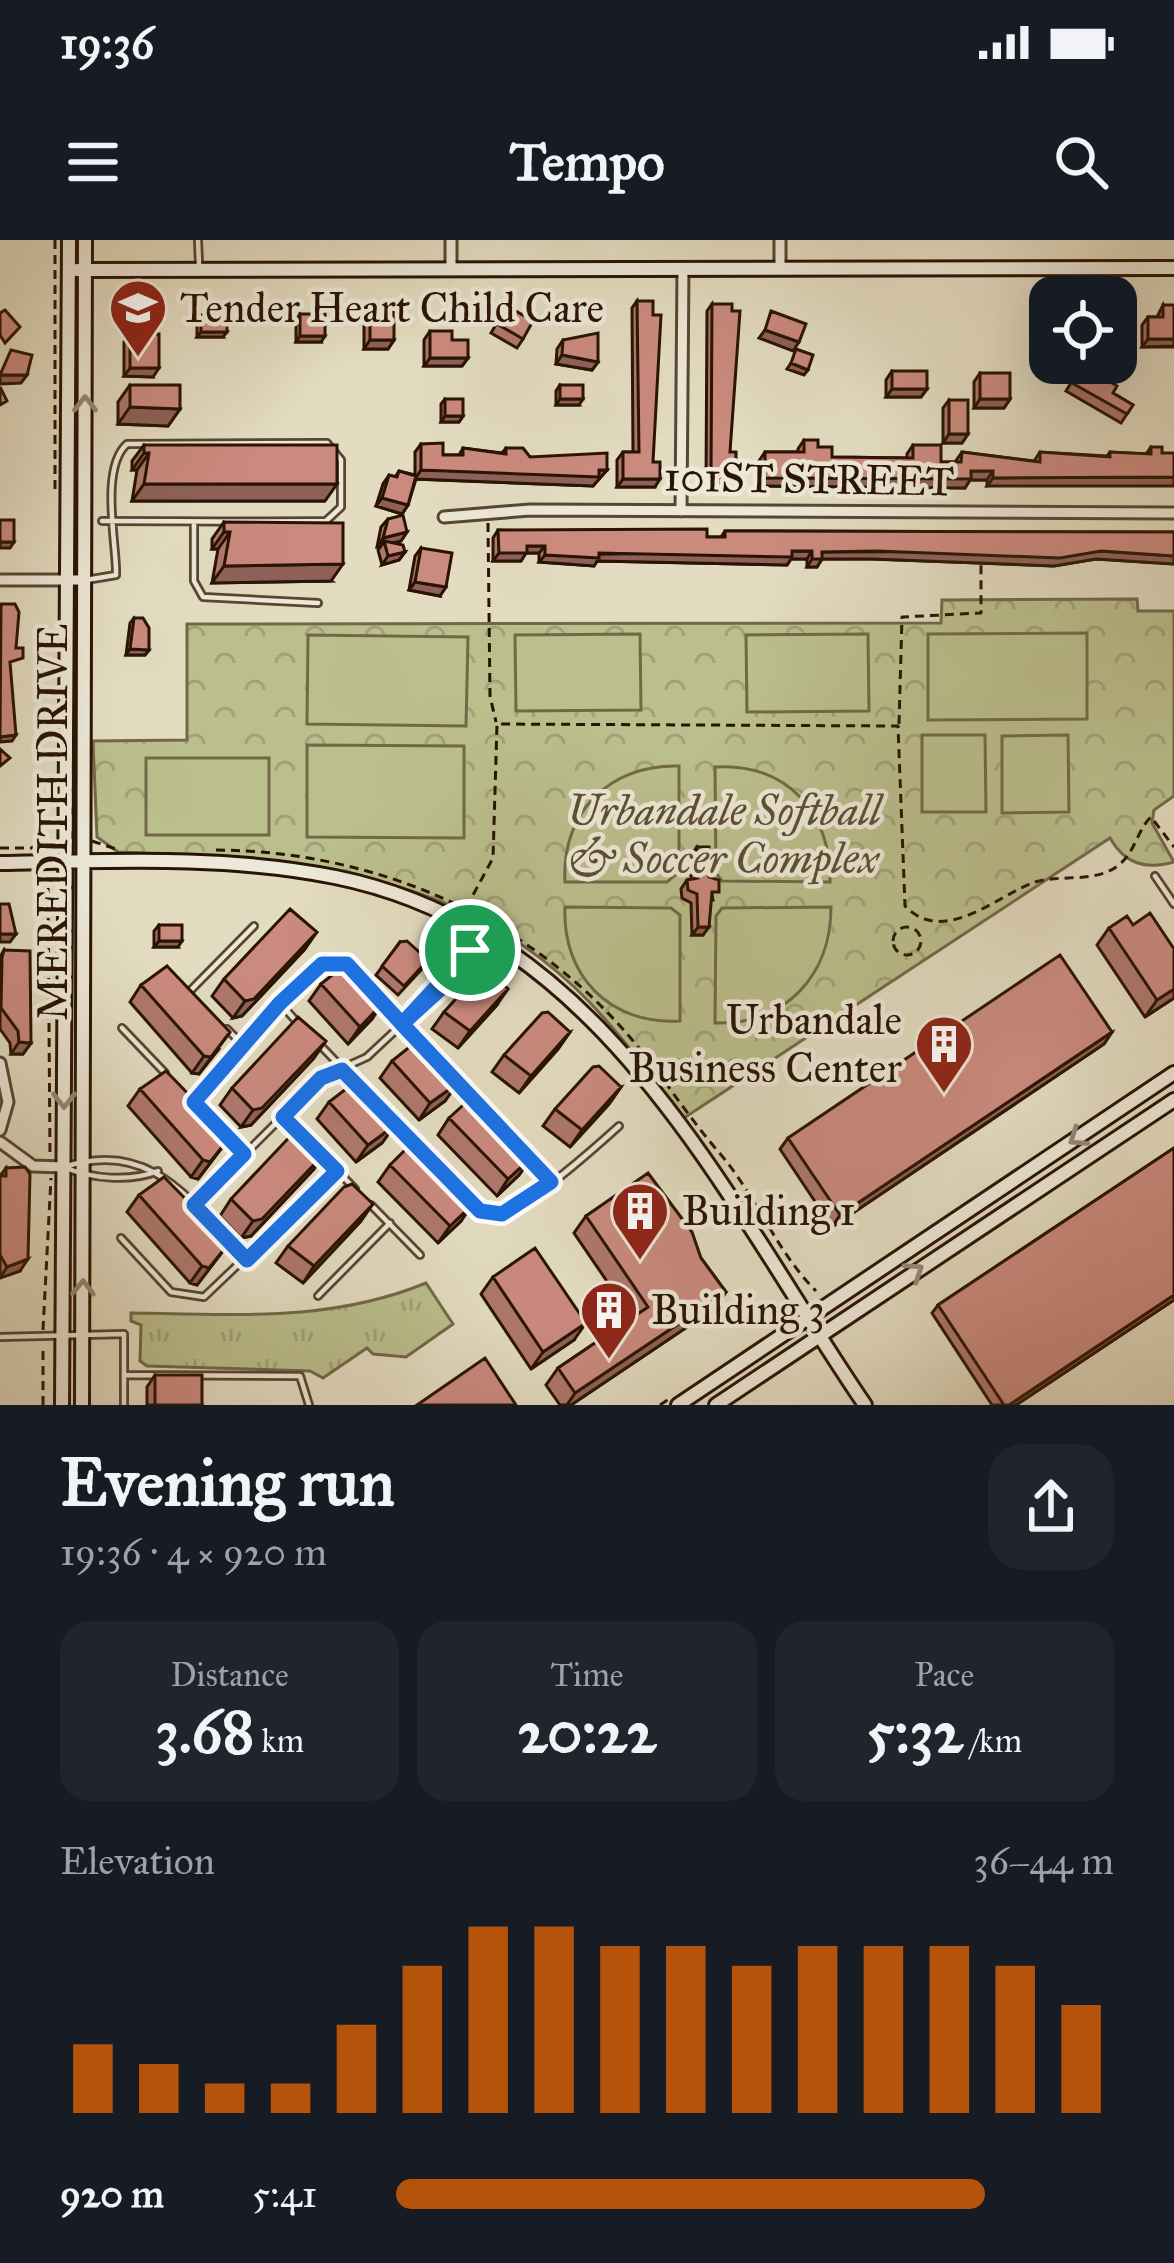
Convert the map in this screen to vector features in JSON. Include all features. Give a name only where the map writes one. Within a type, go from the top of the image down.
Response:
[{"type":"main road","name":"MEREDITH DRIVE","points":[[62,1405],[57,1167],[66,862],[70,240]]},
{"type":"main road","name":"MEREDITH DRIVE","points":[[82,1405],[85,240]]},
{"type":"main road","points":[[69,269],[1174,268]]},
{"type":"main road","points":[[0,863],[298,871],[377,887],[472,920],[592,1018],[687,1138],[865,1405]]},
{"type":"main road","points":[[678,1405],[1174,1073]]},
{"type":"main road","points":[[716,1405],[1174,1100]]},
{"type":"street","points":[[451,240],[451,270]]},
{"type":"street","points":[[780,240],[780,268]]},
{"type":"street","points":[[681,511],[683,268]]},
{"type":"street","name":"101ST STREET","points":[[444,517],[488,512],[1174,513]]},
{"type":"street","points":[[0,580],[86,580]]},
{"type":"street","points":[[0,1063],[8,1102],[0,1130]]},
{"type":"street","points":[[0,1142],[33,1166],[57,1167]]},
{"type":"lane","points":[[199,240],[199,270]]},
{"type":"lane","points":[[86,580],[114,578],[115,521],[115,461],[133,442],[326,443],[338,452],[341,507],[326,521],[194,522],[115,521],[102,521]]},
{"type":"lane","points":[[194,522],[194,581],[203,597],[318,602]]},
{"type":"lane","points":[[1155,876],[1174,904]]},
{"type":"lane","points":[[194,1205],[321,1078],[367,1057],[402,1024],[437,986],[472,920]]},
{"type":"lane","points":[[437,986],[458,973],[472,920]]},
{"type":"lane","points":[[203,1005],[190,991],[254,926]]},
{"type":"lane","points":[[194,1102],[280,1003],[322,964],[337,962],[356,973],[491,1118]]},
{"type":"lane","points":[[280,1003],[480,1211],[502,1214],[551,1182],[619,1126]]},
{"type":"lane","points":[[217,1019],[244,1046]]},
{"type":"lane","points":[[122,1028],[207,1115]]},
{"type":"lane","points":[[283,1117],[420,1255]]},
{"type":"lane","points":[[219,1128],[244,1154]]},
{"type":"lane","points":[[521,1150],[551,1182]]},
{"type":"lane","points":[[57,1167],[85,1160],[132,1161],[158,1171],[247,1260]]},
{"type":"lane","points":[[57,1167],[85,1176],[145,1176],[158,1171]]},
{"type":"lane","points":[[122,1238],[171,1292],[193,1298],[217,1290],[337,1171]]},
{"type":"lane","points":[[318,1296],[389,1223]]},
{"type":"lane","points":[[0,1337],[124,1334],[124,1405]]},
{"type":"lane","points":[[124,1375],[300,1376],[309,1405]]},
{"type":"path","points":[[55,240],[55,497]]},
{"type":"path","points":[[472,920],[494,858],[497,724],[490,696],[488,512]]},
{"type":"path","points":[[981,548],[981,613]]},
{"type":"path","points":[[988,613],[902,617],[898,726],[904,906],[925,917],[965,917],[988,911],[1033,882],[1092,876],[1121,864],[1151,817],[1174,847]]},
{"type":"path","points":[[497,724],[898,726]]},
{"type":"path","points":[[0,848],[31,848],[52,839]]},
{"type":"path","points":[[43,1405],[43,1335],[57,1167],[48,888]]},
{"type":"path","points":[[918,931],[925,917]]},
{"type":"path","points":[[497,925],[571,979],[640,1048],[816,1291]]},
{"type":"path","points":[[910,926],[918,931],[924,944],[901,956],[891,939],[910,926]]},
{"type":"green space","name":"Urbandale Softball & Soccer Complex","points":[[1137,599],[1138,611],[1174,611],[1174,796],[1154,810],[1152,823],[1174,862],[1137,863],[1110,838],[684,1118],[588,1000],[523,945],[471,915],[416,892],[359,876],[241,859],[118,852],[97,837],[93,741],[187,740],[187,624],[941,623],[942,600]]},
{"type":"green space","points":[[1087,633],[1087,719],[928,720],[928,634]]},
{"type":"green space","points":[[640,634],[641,710],[516,711],[515,635]]},
{"type":"green space","points":[[868,634],[869,711],[747,712],[746,635]]},
{"type":"green space","points":[[308,635],[468,637],[466,726],[307,724]]},
{"type":"green space","points":[[922,735],[985,735],[986,812],[922,812]]},
{"type":"green space","points":[[1068,735],[1069,812],[1002,813],[1002,736]]},
{"type":"green space","points":[[307,745],[464,746],[464,838],[307,837]]},
{"type":"green space","points":[[146,758],[269,758],[269,835],[146,835]]},
{"type":"green space","points":[[679,766],[679,872],[667,882],[565,882],[571,834],[594,797],[631,774]]},
{"type":"green space","points":[[715,767],[763,773],[800,797],[823,834],[830,882],[722,881],[716,873]]},
{"type":"green space","points":[[565,907],[671,908],[680,915],[680,1021],[632,1015],[595,991],[572,954]]},
{"type":"green space","points":[[831,907],[823,955],[799,992],[763,1015],[715,1023],[716,916],[722,908]]},
{"type":"green space","points":[[426,1283],[453,1324],[406,1357],[373,1354],[367,1348],[323,1378],[310,1371],[147,1366],[140,1361],[141,1325],[131,1321],[131,1313],[317,1310],[390,1296]]},
{"type":"building","points":[[637,301],[653,301],[653,315],[661,315],[653,462],[660,462],[660,479],[623,479],[623,452],[639,452]]},
{"type":"building","points":[[712,304],[732,304],[732,311],[740,311],[730,452],[736,452],[736,466],[728,466],[728,475],[711,475]]},
{"type":"building","points":[[1163,305],[1174,305],[1174,339],[1148,339],[1148,317],[1163,317]]},
{"type":"building","points":[[507,306],[533,321],[523,339],[497,324]]},
{"type":"building","points":[[370,308],[394,308],[394,340],[370,340]]},
{"type":"building","points":[[5,310],[20,327],[5,343],[0,335],[0,313]]},
{"type":"building","points":[[771,311],[806,324],[799,342],[765,330]]},
{"type":"building","points":[[300,314],[325,314],[325,336],[300,336]]},
{"type":"building","points":[[201,315],[227,315],[227,332],[201,332]]},
{"type":"building","points":[[430,331],[452,331],[452,340],[468,340],[468,358],[430,358]]},
{"type":"building","points":[[130,333],[159,334],[159,368],[130,368]]},
{"type":"building","points":[[598,333],[598,362],[562,355],[563,340]]},
{"type":"building","points":[[796,349],[813,355],[808,370],[791,363]]},
{"type":"building","points":[[11,350],[32,355],[27,375],[0,375]]},
{"type":"building","points":[[892,371],[927,371],[927,389],[892,389]]},
{"type":"building","points":[[980,373],[1010,373],[1010,399],[980,399]]},
{"type":"building","points":[[1074,384],[1114,384],[1113,393],[1133,405],[1127,414]]},
{"type":"building","points":[[130,385],[180,385],[180,409],[130,407]]},
{"type":"building","points":[[560,385],[583,385],[583,399],[560,399]]},
{"type":"building","points":[[445,399],[463,399],[463,416],[445,416]]},
{"type":"building","points":[[949,400],[968,400],[968,434],[949,434]]},
{"type":"building","points":[[804,440],[832,447],[832,457],[913,458],[913,445],[941,445],[941,462],[961,462],[962,452],[1040,462],[1040,452],[1110,457],[1110,452],[1151,454],[1151,447],[1162,447],[1162,453],[1174,453],[1174,477],[993,478],[993,471],[971,471],[971,479],[765,478],[765,452],[804,452]]},
{"type":"building","points":[[443,443],[443,455],[463,455],[463,448],[506,454],[506,448],[523,448],[530,457],[607,453],[607,470],[599,470],[599,477],[421,470],[421,444]]},
{"type":"building","points":[[144,445],[337,445],[337,484],[144,484],[149,453],[144,453]]},
{"type":"building","points":[[399,471],[416,476],[408,505],[382,498],[389,475],[397,477]]},
{"type":"building","points":[[403,515],[407,532],[383,538],[388,519]]},
{"type":"building","points":[[0,520],[14,520],[14,542],[0,542]]},
{"type":"building","points":[[224,522],[343,523],[343,564],[224,566],[230,532],[224,532]]},
{"type":"building","points":[[707,529],[707,537],[725,537],[725,531],[1174,532],[1174,556],[1101,551],[1060,558],[877,551],[822,552],[822,559],[812,559],[812,551],[792,551],[792,557],[599,553],[599,558],[545,555],[545,546],[527,546],[527,553],[499,553],[498,530]]},
{"type":"building","points":[[384,541],[403,545],[405,552],[388,556]]},
{"type":"building","points":[[421,548],[452,553],[446,587],[415,582]]},
{"type":"building","points":[[1,604],[15,604],[19,612],[16,648],[23,648],[23,658],[10,662],[16,735],[0,737]]},
{"type":"building","points":[[134,618],[143,618],[149,628],[149,650],[130,649]]},
{"type":"building","points":[[697,847],[709,847],[709,877],[719,880],[719,892],[712,892],[709,927],[698,927],[697,894],[688,890],[687,880],[698,878]]},
{"type":"building","points":[[0,904],[9,904],[16,934],[0,934]]},
{"type":"building","points":[[290,909],[317,932],[254,999],[245,1001],[224,979]]},
{"type":"building","points":[[1150,913],[1174,949],[1174,989],[1157,1000],[1109,928],[1127,916],[1133,925]]},
{"type":"building","points":[[159,925],[182,925],[182,941],[159,941]]},
{"type":"building","points":[[407,941],[428,960],[404,986],[382,966],[400,942]]},
{"type":"building","points":[[4,950],[30,951],[31,1043],[19,1042],[18,1031],[1,1008]]},
{"type":"building","name":"Urbandale Business Center","points":[[1060,955],[1112,1032],[840,1215],[788,1138]]},
{"type":"building","points":[[346,964],[384,1002],[360,1027],[321,984]]},
{"type":"building","points":[[167,966],[230,1032],[211,1057],[204,1056],[141,985]]},
{"type":"building","points":[[487,969],[508,989],[470,1031],[444,1012]]},
{"type":"building","points":[[548,1012],[570,1032],[531,1076],[504,1055]]},
{"type":"building","points":[[298,1017],[326,1041],[262,1108],[253,1110],[232,1088]]},
{"type":"building","points":[[417,1041],[457,1084],[430,1103],[392,1061]]},
{"type":"building","points":[[599,1066],[621,1087],[582,1130],[555,1109]]},
{"type":"building","points":[[166,1071],[230,1137],[210,1162],[203,1160],[140,1089]]},
{"type":"building","points":[[355,1082],[394,1126],[368,1145],[329,1102]]},
{"type":"building","points":[[471,1098],[531,1158],[508,1179],[449,1118]]},
{"type":"building","points":[[298,1128],[326,1152],[262,1219],[253,1221],[231,1199]]},
{"type":"building","points":[[412,1143],[473,1204],[450,1226],[390,1165]]},
{"type":"building","points":[[1174,1148],[1174,1295],[1004,1405],[938,1305]]},
{"type":"building","points":[[25,1167],[30,1174],[28,1259],[7,1267],[0,1255],[0,1176],[6,1176],[6,1168]]},
{"type":"building","points":[[648,1173],[692,1232],[701,1258],[726,1292],[575,1393],[558,1368],[648,1307],[586,1216]]},
{"type":"building","points":[[164,1177],[229,1243],[209,1268],[202,1266],[139,1195]]},
{"type":"building","points":[[352,1184],[373,1204],[314,1266],[288,1246]]},
{"type":"building","points":[[535,1248],[586,1323],[543,1352],[493,1277]]},
{"type":"building","points":[[485,1358],[516,1405],[417,1405]]},
{"type":"building","points":[[155,1375],[202,1375],[202,1405],[155,1405]]},
{"type":"place","name":"Tender Heart Child Care","points":[[138,359]]},
{"type":"place","name":"Urbandale Business Center","points":[[944,1095]]},
{"type":"place","name":"Building 1","points":[[640,1262]]},
{"type":"place","name":"Building 3","points":[[609,1361]]},
{"type":"route","points":[[470,950],[458,973],[437,986],[402,1024],[347,964],[322,964],[261,1023],[194,1102],[244,1154],[194,1205],[247,1260],[337,1171],[283,1117],[321,1078],[342,1070],[480,1211],[490,1216],[502,1214],[551,1182],[402,1024],[409,1017],[437,986],[470,923],[482,929],[470,950]]}]
